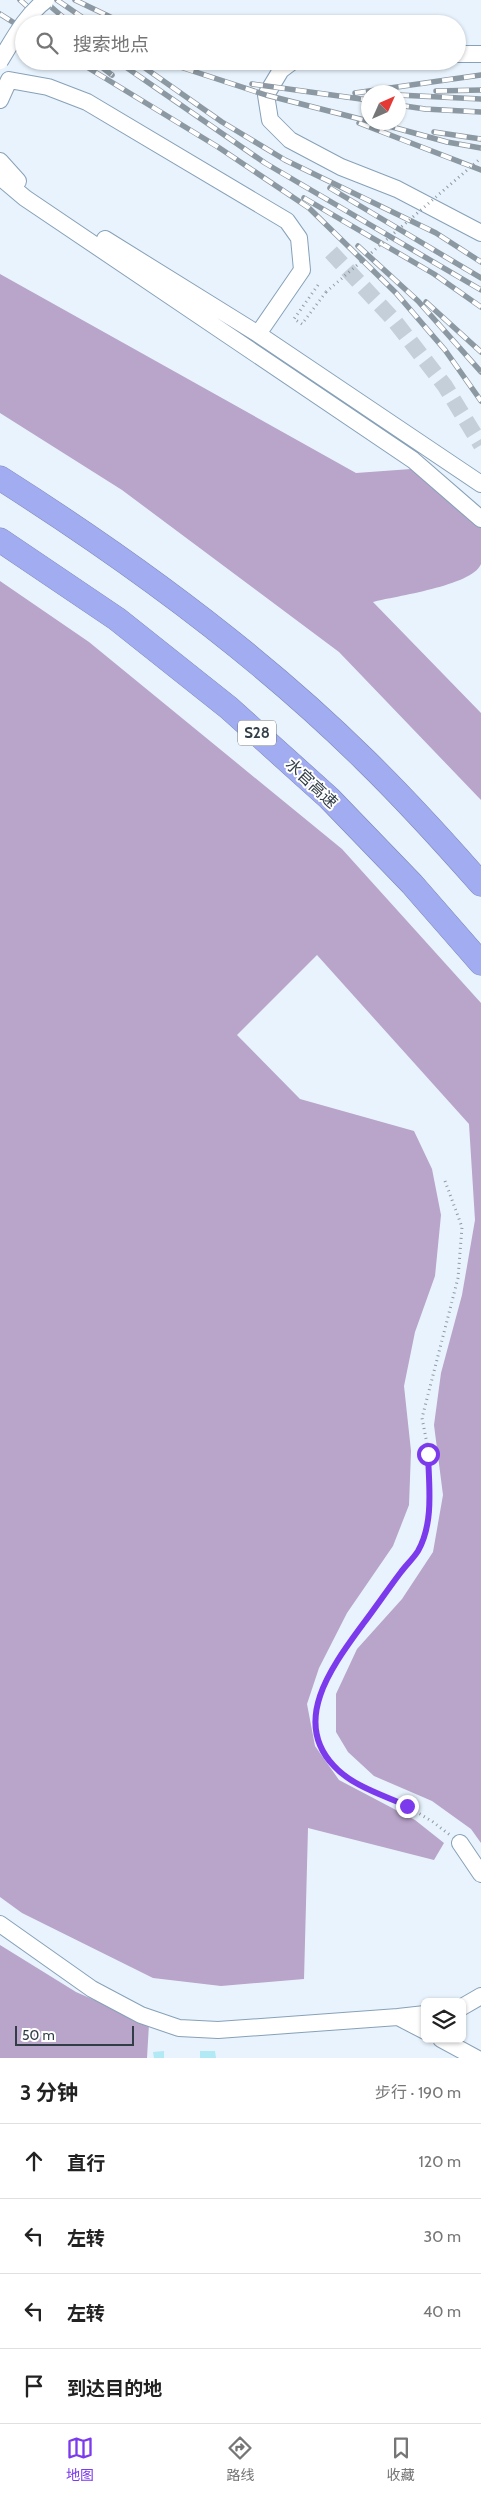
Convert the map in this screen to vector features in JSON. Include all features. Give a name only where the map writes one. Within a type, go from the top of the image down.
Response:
[{"type":"highway","points":[[0,478],[50,510],[147,578],[262,667],[364,759],[481,884]]},
{"type":"highway","name":"水官高速","points":[[0,540],[117,619],[229,708],[329,798],[412,884],[481,963]]},
{"type":"lane","points":[[30,15],[36,7],[46,0]]},
{"type":"lane","points":[[0,61],[15,37]]},
{"type":"lane","points":[[466,54],[481,54]]},
{"type":"lane","points":[[281,70],[266,95],[270,120],[290,140],[341,167],[397,189],[481,233]]},
{"type":"lane","points":[[0,100],[9,80],[48,87],[87,102],[287,222],[299,238],[302,270],[258,334]]},
{"type":"lane","points":[[0,161],[10,174],[38,198],[258,334],[481,484]]},
{"type":"lane","points":[[0,177],[24,198],[413,460],[481,518]]},
{"type":"lane","points":[[460,1843],[481,1874]]},
{"type":"lane","points":[[0,1924],[92,1989],[141,2015],[180,2028],[218,2030],[421,2014]]},
{"type":"lane","points":[[466,2005],[481,1996]]},
{"type":"lane","points":[[398,2017],[421,2029]]},
{"type":"lane","points":[[448,2043],[476,2058]]},
{"type":"path","points":[[318,285],[294,319],[302,324],[326,292],[481,158]]},
{"type":"path","points":[[445,1181],[462,1227],[458,1278],[422,1418],[428,1454],[429,1518],[418,1551],[341,1654],[324,1682],[318,1703],[316,1727],[321,1748],[334,1766],[349,1779],[407,1806],[433,1822],[460,1843]]},
{"type":"shaded area","points":[[0,274],[356,473],[411,469],[481,521],[481,564],[475,572],[449,584],[432,589],[373,602],[481,713],[481,800],[339,652],[122,490],[0,413]]},
{"type":"shaded area","points":[[0,581],[89,642],[342,849],[481,1003],[481,1843],[471,1829],[432,1801],[374,1776],[348,1752],[336,1732],[336,1694],[357,1649],[402,1599],[433,1552],[443,1495],[434,1425],[441,1373],[462,1295],[475,1220],[469,1124],[317,955],[237,1035],[300,1099],[414,1131],[432,1169],[441,1215],[435,1276],[415,1332],[404,1386],[411,1451],[409,1505],[393,1546],[347,1613],[319,1668],[307,1704],[315,1746],[339,1780],[415,1820],[444,1843],[434,1860],[308,1828],[304,1979],[221,1986],[153,1978],[22,1913],[0,1897]]},
{"type":"shaded area","points":[[0,1945],[76,1992],[149,2024],[147,2058],[0,2058]]},
{"type":"building","points":[[164,2051],[164,2058],[154,2058],[153,2052]]},
{"type":"building","points":[[200,2051],[215,2051],[216,2058],[200,2058]]},
{"type":"tunnel","points":[[331,252],[393,319],[445,386],[481,445]]},
{"type":"railway","points":[[20,0],[37,15]]},
{"type":"railway","points":[[43,0],[60,15]]},
{"type":"railway","points":[[57,0],[79,15]]},
{"type":"railway","points":[[75,0],[106,15]]},
{"type":"railway","points":[[0,14],[15,23]]},
{"type":"railway","points":[[92,70],[218,147],[309,208],[396,293],[445,350],[481,401]]},
{"type":"railway","points":[[106,70],[112,75]]},
{"type":"railway","points":[[130,70],[265,163],[481,290]]},
{"type":"railway","points":[[148,70],[222,122],[285,160],[436,233],[481,262]]},
{"type":"railway","points":[[190,70],[266,95],[361,119]]},
{"type":"railway","points":[[355,93],[481,75]]},
{"type":"railway","points":[[252,84],[361,99]]},
{"type":"railway","points":[[436,91],[481,90]]},
{"type":"railway","points":[[406,95],[481,99]]},
{"type":"railway","points":[[406,106],[481,112]]},
{"type":"railway","points":[[359,123],[481,170]]},
{"type":"railway","points":[[403,130],[447,142],[481,148]]},
{"type":"railway","points":[[434,132],[481,139]]},
{"type":"railway","points":[[330,188],[481,278]]},
{"type":"railway","points":[[304,198],[434,274],[481,307]]},
{"type":"railway","points":[[358,246],[418,301],[481,372]]},
{"type":"railway","points":[[426,302],[481,352]]},
{"type":"route","points":[[407,1806],[349,1779],[334,1766],[321,1748],[316,1727],[318,1703],[324,1682],[341,1654],[418,1551],[429,1518],[428,1454]]}]
